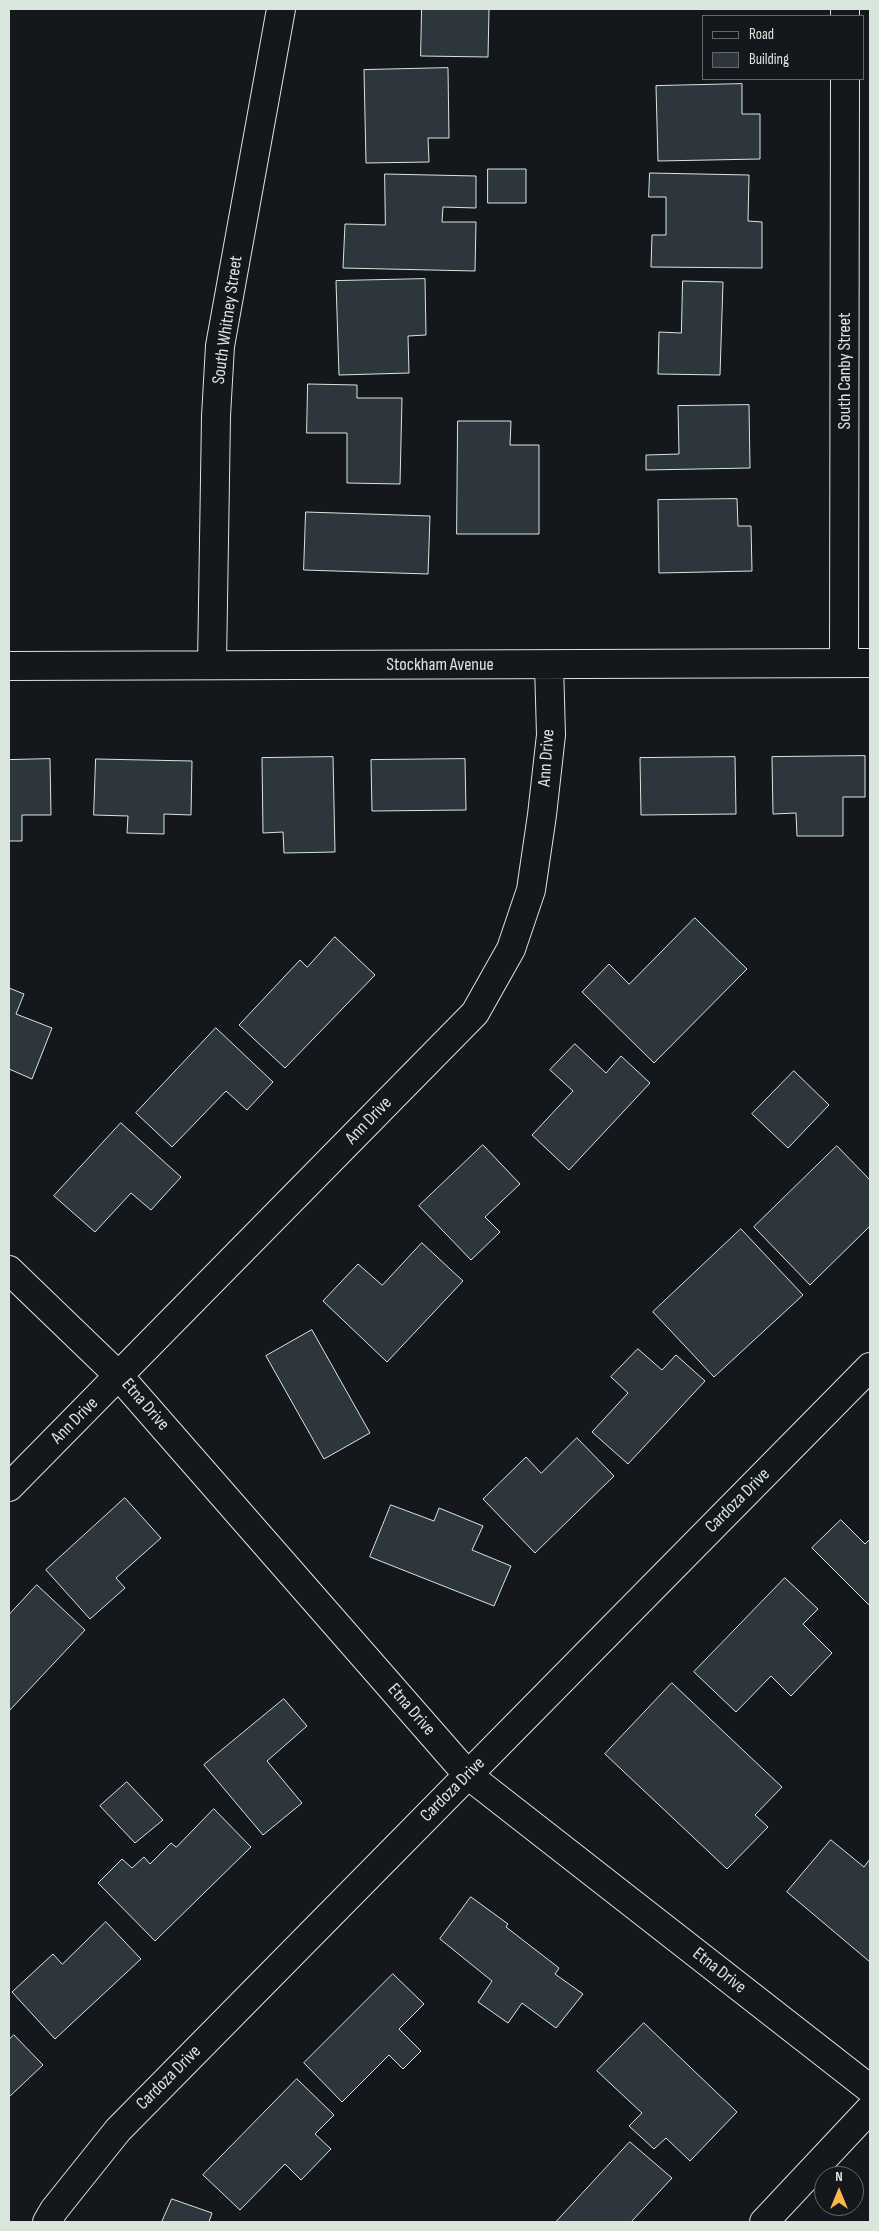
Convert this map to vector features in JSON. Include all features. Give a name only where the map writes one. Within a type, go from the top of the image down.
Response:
[{"type":"street","name":"South Whitney Street","points":[[212,665],[216,416],[220,346],[281,9]]},
{"type":"street","name":"South Canby Street","points":[[845,80],[857,663]]},
{"type":"street","name":"Stockham Avenue","points":[[9,666],[857,663]]},
{"type":"street","name":"Ann Drive","points":[[9,1487],[475,1013],[512,949],[531,890],[551,735],[549,665]]},
{"type":"street","name":"Etna Drive","points":[[9,1270],[119,1376],[468,1775],[870,2089]]},
{"type":"street","name":"Cardoza Drive","points":[[48,2222],[54,2210],[118,2130],[870,1367]]},
{"type":"street","points":[[764,2222],[870,2109]]},
{"type":"building","points":[[422,9],[489,9],[488,57],[421,56]]},
{"type":"building","points":[[448,68],[449,138],[428,138],[429,162],[366,163],[364,70]]},
{"type":"building","points":[[742,84],[742,114],[760,114],[760,159],[658,161],[656,86]]},
{"type":"building","points":[[488,169],[526,169],[526,203],[488,203]]},
{"type":"building","points":[[650,173],[749,175],[748,221],[762,222],[762,268],[651,267],[652,235],[666,235],[666,197],[649,197]]},
{"type":"building","points":[[385,174],[476,176],[476,208],[443,207],[442,222],[476,222],[475,271],[343,268],[345,224],[385,225]]},
{"type":"building","points":[[425,279],[426,335],[408,336],[409,373],[339,375],[336,281]]},
{"type":"building","points":[[683,281],[723,282],[720,375],[658,374],[659,332],[681,333]]},
{"type":"building","points":[[308,384],[357,385],[357,398],[402,398],[400,484],[347,483],[347,433],[307,433]]},
{"type":"building","points":[[749,405],[750,468],[646,470],[646,455],[679,454],[678,406]]},
{"type":"building","points":[[458,421],[511,421],[510,445],[539,445],[539,534],[457,534]]},
{"type":"building","points":[[737,499],[738,526],[751,526],[752,571],[659,573],[658,500]]},
{"type":"building","points":[[306,512],[430,516],[428,574],[304,570]]},
{"type":"building","points":[[865,756],[865,797],[843,797],[843,836],[797,836],[796,813],[773,814],[772,757]]},
{"type":"building","points":[[333,757],[335,852],[284,853],[283,832],[263,833],[262,758]]},
{"type":"building","points":[[735,757],[736,814],[641,815],[640,758]]},
{"type":"building","points":[[50,759],[51,815],[22,815],[22,841],[9,841],[9,760]]},
{"type":"building","points":[[96,759],[192,761],[191,815],[164,814],[164,834],[127,833],[128,816],[94,815]]},
{"type":"building","points":[[465,759],[466,810],[372,811],[371,760]]},
{"type":"building","points":[[695,918],[747,969],[654,1063],[582,992],[609,964],[629,984]]},
{"type":"building","points":[[335,937],[375,975],[285,1068],[239,1025],[300,960],[307,967]]},
{"type":"building","points":[[9,988],[24,994],[16,1014],[52,1028],[32,1079],[9,1069]]},
{"type":"building","points":[[216,1028],[273,1082],[247,1110],[226,1091],[172,1147],[136,1113]]},
{"type":"building","points":[[575,1044],[606,1073],[621,1056],[650,1083],[569,1170],[532,1135],[573,1091],[550,1070]]},
{"type":"building","points":[[794,1071],[829,1105],[788,1148],[752,1114]]},
{"type":"building","points":[[121,1123],[181,1177],[151,1210],[131,1193],[95,1232],[54,1196]]},
{"type":"building","points":[[483,1145],[520,1184],[485,1217],[500,1232],[471,1260],[419,1206]]},
{"type":"building","points":[[837,1146],[870,1180],[870,1226],[810,1285],[754,1227]]},
{"type":"building","points":[[741,1229],[803,1295],[714,1377],[653,1312]]},
{"type":"building","points":[[422,1243],[463,1281],[387,1362],[323,1301],[358,1264],[382,1285]]},
{"type":"building","points":[[312,1330],[370,1433],[324,1459],[266,1356]]},
{"type":"building","points":[[638,1349],[662,1370],[676,1355],[705,1381],[628,1464],[592,1432],[628,1393],[611,1377]]},
{"type":"building","points":[[577,1438],[614,1476],[535,1553],[483,1499],[526,1457],[541,1473]]},
{"type":"building","points":[[125,1498],[161,1538],[116,1578],[125,1588],[90,1619],[46,1570]]},
{"type":"building","points":[[391,1505],[434,1521],[439,1508],[483,1526],[472,1550],[511,1566],[494,1606],[370,1557]]},
{"type":"building","points":[[841,1520],[865,1544],[870,1539],[870,1606],[812,1548]]},
{"type":"building","points":[[785,1578],[818,1609],[803,1624],[832,1653],[791,1696],[771,1676],[736,1712],[694,1672]]},
{"type":"building","points":[[37,1585],[85,1630],[9,1711],[9,1615]]},
{"type":"building","points":[[672,1683],[782,1787],[755,1815],[768,1827],[727,1869],[605,1754]]},
{"type":"building","points":[[284,1699],[307,1726],[267,1761],[302,1803],[263,1835],[204,1765]]},
{"type":"building","points":[[127,1782],[163,1820],[135,1843],[100,1806]]},
{"type":"building","points":[[214,1809],[251,1847],[155,1941],[98,1883],[122,1859],[132,1868],[144,1857],[150,1864],[171,1843],[176,1847]]},
{"type":"building","points":[[831,1840],[864,1867],[870,1859],[870,1962],[787,1892]]},
{"type":"building","points":[[471,1897],[508,1924],[506,1927],[559,1968],[555,1974],[583,1994],[556,2028],[522,2003],[508,2023],[478,2002],[492,1981],[440,1939]]},
{"type":"building","points":[[106,1922],[141,1959],[55,2039],[12,1992],[53,1954],[62,1964]]},
{"type":"building","points":[[393,1974],[424,2004],[399,2029],[421,2051],[403,2069],[389,2055],[342,2102],[304,2063]]},
{"type":"building","points":[[644,2023],[737,2112],[690,2161],[666,2138],[654,2149],[629,2126],[642,2113],[597,2071]]},
{"type":"building","points":[[14,2035],[43,2065],[9,2097],[9,2040]]},
{"type":"building","points":[[297,2079],[334,2115],[315,2134],[331,2149],[301,2180],[285,2164],[240,2210],[203,2175]]},
{"type":"building","points":[[630,2142],[672,2178],[631,2222],[556,2222]]},
{"type":"building","points":[[172,2199],[212,2213],[209,2222],[162,2222]]}]
